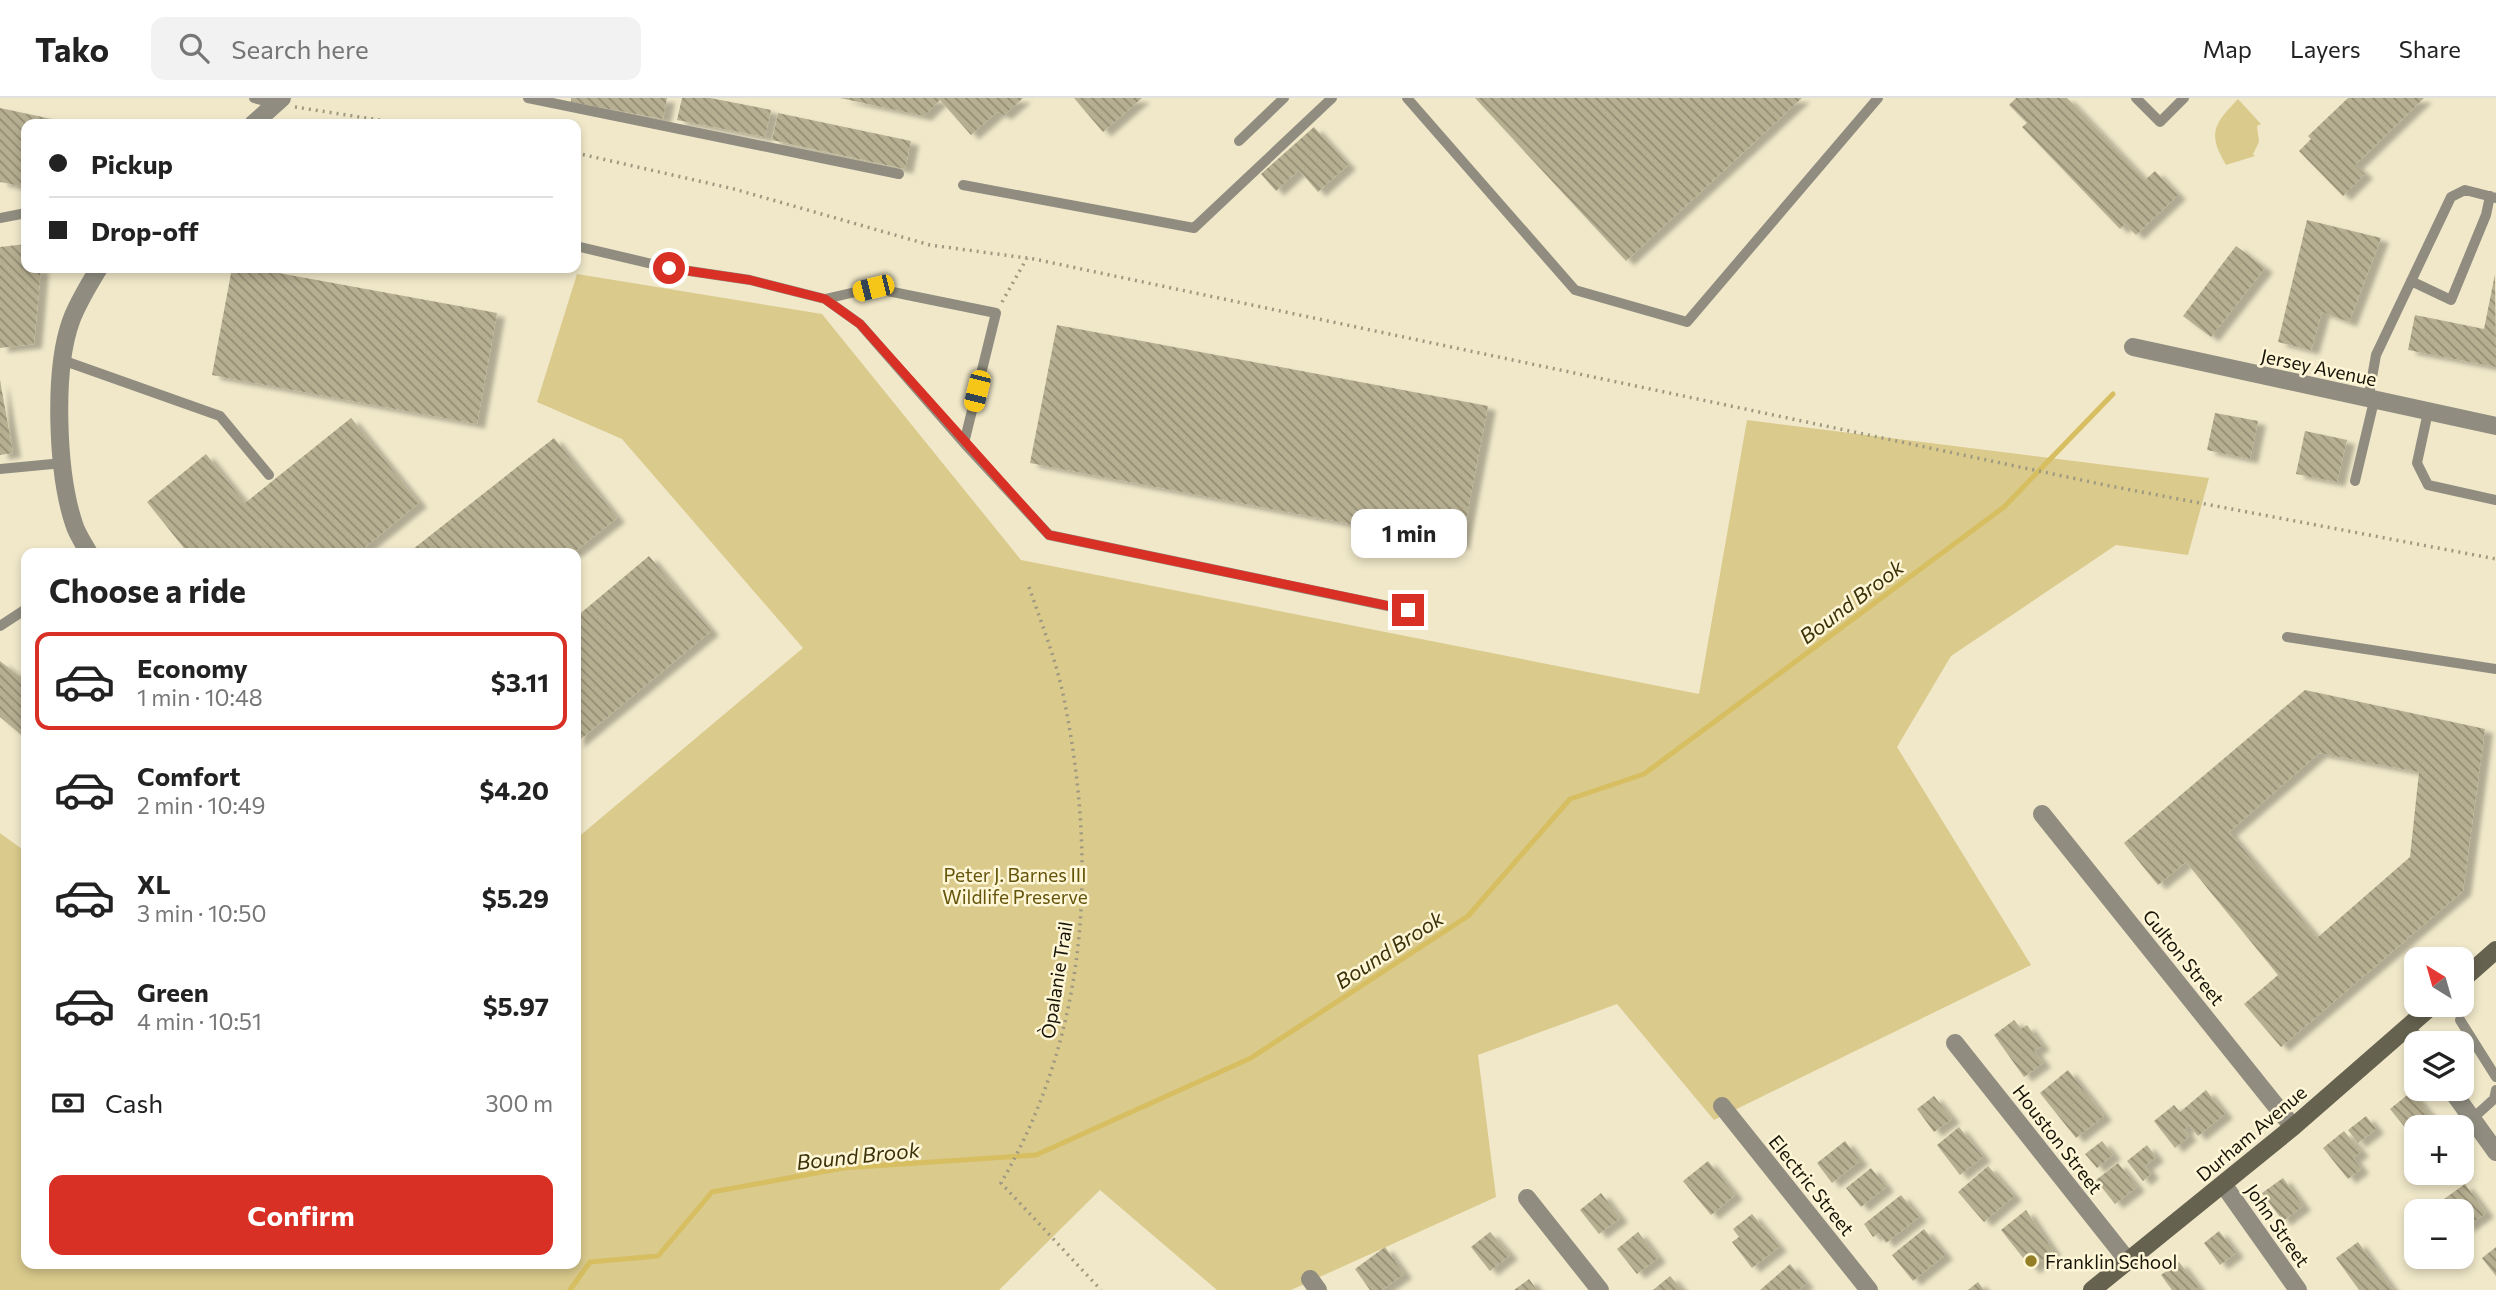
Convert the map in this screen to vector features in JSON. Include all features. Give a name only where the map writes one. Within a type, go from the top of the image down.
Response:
[{"type":"street","points":[[259,119],[279,101]]},
{"type":"street","points":[[86,548],[74,525],[63,463],[59,406],[61,360],[71,321],[96,273]]},
{"type":"street","name":"Jersey Avenue","points":[[2133,347],[2496,426]]},
{"type":"street","name":"Gulton Street","points":[[2042,814],[2292,1127]]},
{"type":"street","points":[[2474,969],[2496,950]]},
{"type":"street","name":"Durham Avenue","points":[[2092,1290],[2292,1127],[2404,1042]]},
{"type":"street","name":"Houston Street","points":[[1955,1043],[2128,1261]]},
{"type":"street","name":"Electric Street","points":[[1722,1106],[1869,1290]]},
{"type":"street","points":[[2474,1122],[2496,1152]]},
{"type":"street","name":"John Street","points":[[2223,1184],[2298,1290]]},
{"type":"street","points":[[1527,1198],[1600,1290]]},
{"type":"lane","points":[[254,98],[279,101]]},
{"type":"lane","points":[[528,98],[900,174]]},
{"type":"lane","points":[[1239,141],[1284,98]]},
{"type":"lane","points":[[963,185],[1194,228],[1332,98]]},
{"type":"lane","points":[[1407,98],[1575,290],[1688,322],[1878,98]]},
{"type":"lane","points":[[2136,98],[2160,122],[2184,98]]},
{"type":"lane","points":[[2356,481],[2371,400],[2376,355],[2451,197],[2465,190],[2493,197],[2451,300],[2412,281]]},
{"type":"lane","points":[[0,218],[21,214]]},
{"type":"lane","points":[[581,247],[669,268],[750,280],[825,299],[860,324],[1049,535],[1408,610]]},
{"type":"lane","points":[[825,299],[873,288],[996,313],[964,443]]},
{"type":"lane","points":[[61,360],[220,416],[269,475]]},
{"type":"lane","points":[[2428,412],[2417,463],[2428,485],[2496,500]]},
{"type":"lane","points":[[0,469],[63,463]]},
{"type":"lane","points":[[0,626],[21,612]]},
{"type":"lane","points":[[2287,637],[2496,669]]},
{"type":"lane","points":[[2460,1020],[2496,1077]]},
{"type":"lane","points":[[2474,1117],[2494,1099],[2496,1090]]},
{"type":"path","points":[[279,101],[378,119]]},
{"type":"path","points":[[581,154],[734,189],[930,245],[1027,258],[2110,486],[2496,559]]},
{"type":"path","points":[[996,313],[1027,258]]},
{"type":"path","name":"Òpalanie Trail","points":[[1030,587],[1063,692],[1082,815],[1084,862],[1074,970],[1051,1080],[1028,1137],[1002,1183],[1101,1290]]},
{"type":"green space","points":[[2238,99],[2261,124],[2257,126],[2259,142],[2253,154],[2255,156],[2226,165],[2216,145],[2216,129],[2223,115]]},
{"type":"green space","name":"Peter J. Barnes III Wildlife Preserve","points":[[577,274],[822,314],[1021,560],[1699,694],[1747,420],[2209,478],[2188,555],[2116,545],[1951,656],[1897,747],[2031,965],[1714,1120],[1617,1004],[1478,1055],[1496,1197],[1291,1290],[1217,1290],[1100,1190],[999,1290],[0,1290],[0,833],[21,848],[21,1269],[581,1269],[581,835],[803,648],[622,439],[537,402]]},
{"type":"building","points":[[571,98],[667,98],[663,119],[571,102]]},
{"type":"building","points":[[682,98],[710,98],[771,110],[765,137],[677,120]]},
{"type":"building","points":[[840,98],[1023,98],[1004,115],[997,112],[971,135],[940,100],[924,116]]},
{"type":"building","points":[[1074,98],[1142,98],[1103,132]]},
{"type":"building","points":[[1475,98],[1802,98],[1626,261]]},
{"type":"building","points":[[2016,98],[2067,98],[2145,180],[2155,171],[2178,195],[2136,235],[2125,224],[2120,229],[2022,127],[2027,123],[2009,105]]},
{"type":"building","points":[[2348,98],[2424,98],[2355,165],[2365,174],[2343,196],[2299,151],[2311,139],[2308,136]]},
{"type":"building","points":[[0,108],[51,119],[21,119],[21,186],[0,182]]},
{"type":"building","points":[[778,113],[911,141],[905,169],[772,140]]},
{"type":"building","points":[[1314,127],[1348,165],[1318,192],[1299,170],[1276,191],[1261,174]]},
{"type":"building","points":[[2307,220],[2381,238],[2349,322],[2322,312],[2311,350],[2278,342]]},
{"type":"building","points":[[21,245],[21,273],[41,273],[34,344],[0,348],[0,247]]},
{"type":"building","points":[[2236,246],[2265,268],[2211,337],[2183,316]]},
{"type":"building","points":[[231,273],[278,273],[497,313],[477,424],[212,375]]},
{"type":"building","points":[[2495,274],[2496,367],[2408,350],[2415,315],[2484,329]]},
{"type":"building","points":[[1057,325],[1488,406],[1461,545],[1030,463]]},
{"type":"building","points":[[0,380],[13,453],[0,455]]},
{"type":"building","points":[[2215,413],[2258,421],[2250,459],[2207,450]]},
{"type":"building","points":[[351,418],[419,503],[364,548],[184,548],[147,502],[206,454],[245,503]]},
{"type":"building","points":[[2305,431],[2347,440],[2337,482],[2296,474]]},
{"type":"building","points":[[554,438],[617,518],[579,548],[414,548]]},
{"type":"building","points":[[649,556],[711,631],[581,739],[581,613]]},
{"type":"building","points":[[0,661],[21,676],[21,735],[0,717]]},
{"type":"building","points":[[2305,690],[2485,729],[2463,891],[2281,1047],[2244,1004],[2278,975],[2186,862],[2158,885],[2124,843]],"holes":[[[2319,753],[2419,772],[2410,857],[2317,938],[2229,832]]]},
{"type":"building","points":[[2014,1020],[2021,1029],[2027,1025],[2042,1046],[2034,1051],[2043,1063],[2024,1077],[1994,1035]]},
{"type":"building","points":[[2068,1070],[2104,1116],[2076,1138],[2040,1093]]},
{"type":"building","points":[[2206,1090],[2225,1114],[2198,1136],[2189,1125],[2184,1130],[2189,1136],[2175,1148],[2154,1121],[2174,1105],[2180,1112]]},
{"type":"building","points":[[1934,1096],[1952,1119],[1934,1132],[1917,1109]]},
{"type":"building","points":[[2404,1098],[2404,1101],[2419,1101],[2430,1115],[2404,1115],[2404,1126],[2390,1109]]},
{"type":"building","points":[[2366,1116],[2376,1129],[2358,1143],[2348,1130]]},
{"type":"building","points":[[1959,1127],[1983,1157],[1960,1175],[1937,1145]]},
{"type":"building","points":[[2344,1131],[2361,1152],[2353,1158],[2361,1169],[2348,1179],[2323,1148]]},
{"type":"building","points":[[1845,1141],[1860,1161],[1832,1183],[1817,1163]]},
{"type":"building","points":[[2102,1141],[2113,1155],[2097,1168],[2085,1154]]},
{"type":"building","points":[[2147,1145],[2156,1157],[2145,1166],[2151,1174],[2143,1181],[2127,1161]]},
{"type":"building","points":[[1708,1161],[1735,1195],[1711,1215],[1683,1181]]},
{"type":"building","points":[[2118,1163],[2137,1187],[2115,1204],[2096,1180]]},
{"type":"building","points":[[1988,1166],[2014,1196],[1984,1222],[1958,1192]]},
{"type":"building","points":[[1871,1168],[1886,1187],[1861,1207],[1846,1188]]},
{"type":"building","points":[[2283,1178],[2303,1206],[2283,1221],[2262,1193]]},
{"type":"building","points":[[2466,1185],[2486,1213],[2474,1222],[2474,1199],[2444,1199]]},
{"type":"building","points":[[1601,1193],[1620,1218],[1599,1234],[1580,1210]]},
{"type":"building","points":[[1901,1195],[1919,1217],[1886,1243],[1879,1233],[1873,1237],[1864,1224]]},
{"type":"building","points":[[2026,1210],[2053,1251],[2032,1269],[2001,1230]]},
{"type":"building","points":[[1752,1214],[1779,1247],[1752,1268],[1732,1242],[1739,1237],[1733,1229]]},
{"type":"building","points":[[1924,1229],[1945,1255],[1913,1281],[1892,1255]]},
{"type":"building","points":[[2219,1231],[2236,1253],[2220,1265],[2204,1243]]},
{"type":"building","points":[[1490,1232],[1510,1255],[1490,1271],[1471,1247]]},
{"type":"building","points":[[1638,1232],[1658,1258],[1637,1274],[1617,1249]]},
{"type":"building","points":[[2358,1242],[2393,1290],[2359,1290],[2336,1258]]},
{"type":"building","points":[[1385,1247],[1404,1274],[1382,1290],[1370,1290],[1355,1269]]},
{"type":"building","points":[[2496,1247],[2496,1276],[2482,1258]]},
{"type":"building","points":[[2179,1262],[2198,1287],[2195,1290],[2172,1290],[2161,1275]]},
{"type":"building","points":[[1790,1264],[1806,1284],[1798,1290],[1760,1290]]},
{"type":"building","points":[[1670,1276],[1682,1290],[1653,1290]]},
{"type":"building","points":[[1529,1279],[1537,1290],[1514,1290]]},
{"type":"building","points":[[1978,1282],[1984,1290],[1968,1290]]},
{"type":"waterway","name":"Bound Brook","points":[[570,1290],[590,1262],[658,1256],[712,1192],[843,1168],[1036,1155],[1251,1058],[1468,916],[1570,799],[1644,774],[2004,507],[2113,394]]},
{"type":"place","name":"Franklin School","points":[[2031,1261]]},
{"type":"route","points":[[669,268],[750,280],[825,299],[860,324],[1049,535],[1408,610]]}]
